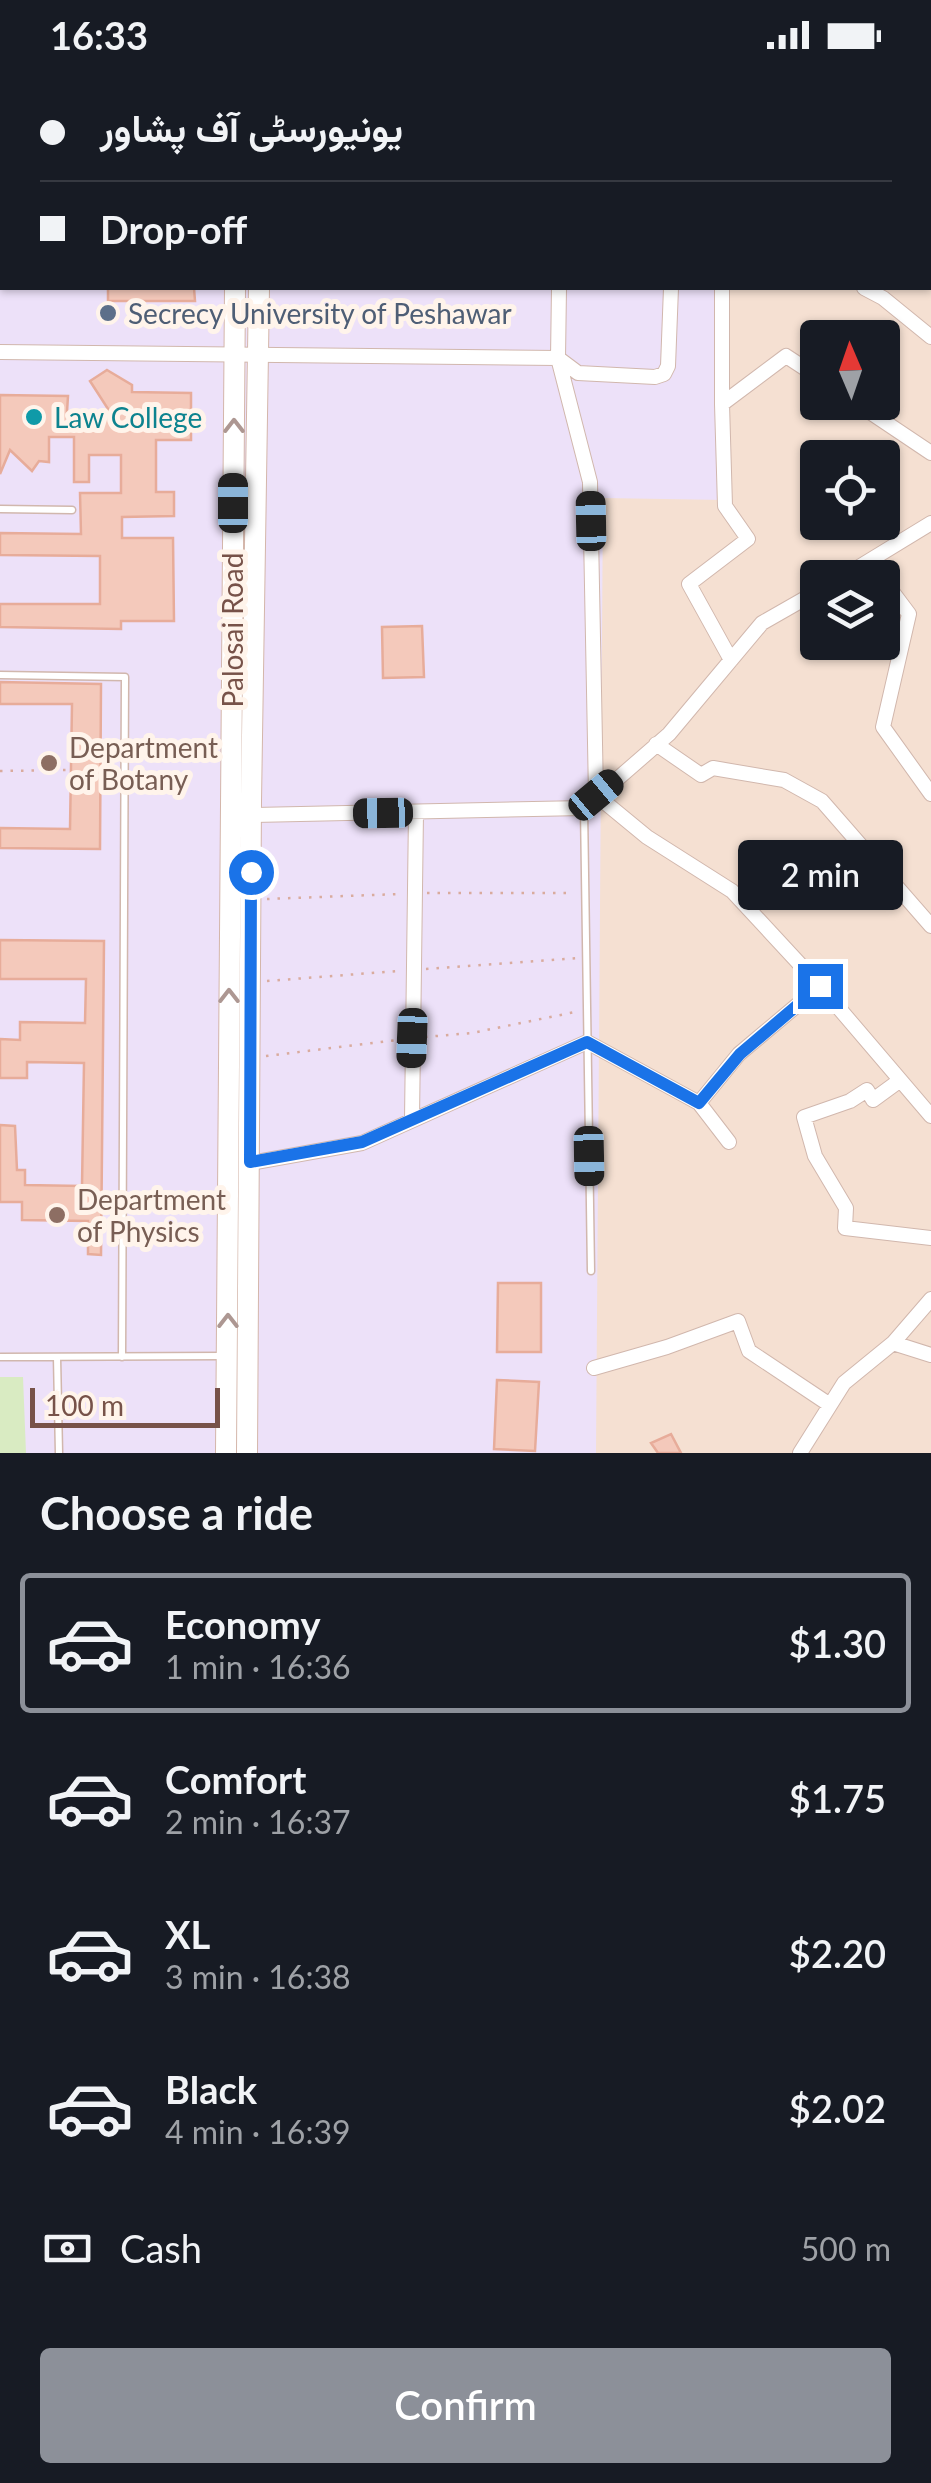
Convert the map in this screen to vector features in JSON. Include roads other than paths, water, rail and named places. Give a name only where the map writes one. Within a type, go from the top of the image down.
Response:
[{"type":"street","name":"Palosai Road","points":[[226,1453],[239,1084],[241,815],[234,290]]},
{"type":"street","points":[[259,290],[241,815],[584,808],[669,734],[762,623],[800,601]]},
{"type":"street","points":[[558,290],[558,358],[590,482],[596,795],[647,838],[732,891],[931,1116]]},
{"type":"street","points":[[0,352],[558,358],[578,373],[655,377],[664,374],[668,366],[670,290]]},
{"type":"street","points":[[722,290],[726,506],[748,539],[689,584],[730,660]]},
{"type":"street","points":[[868,290],[931,337]]},
{"type":"street","points":[[722,404],[786,356],[800,365]]},
{"type":"street","points":[[881,420],[931,454]]},
{"type":"street","points":[[870,560],[931,523]]},
{"type":"street","points":[[900,602],[909,614],[900,653]]},
{"type":"street","points":[[898,660],[883,726],[931,794]]},
{"type":"street","points":[[656,744],[700,775],[713,768],[784,780],[822,800],[931,926]]},
{"type":"street","points":[[412,1120],[416,812]]},
{"type":"street","points":[[699,1103],[740,1054],[820,986]]},
{"type":"street","points":[[250,1162],[362,1142],[587,1042],[699,1103],[729,1142]]},
{"type":"street","points":[[899,1081],[873,1100],[866,1090],[850,1101],[804,1117],[815,1156],[846,1208],[845,1228],[931,1238]]},
{"type":"street","points":[[239,1084],[250,1162],[248,1453]]},
{"type":"street","points":[[800,1453],[844,1384],[893,1342],[931,1299]]},
{"type":"street","points":[[594,1368],[738,1321],[749,1350],[830,1404]]},
{"type":"street","points":[[893,1342],[931,1356]]},
{"type":"lane","points":[[0,509],[72,510]]},
{"type":"lane","points":[[0,675],[124,677],[122,1357]]},
{"type":"lane","points":[[584,808],[590,1271]]},
{"type":"lane","points":[[0,1357],[227,1356]]},
{"type":"lane","points":[[57,1357],[59,1453]]},
{"type":"place","name":"Secrecy University of Peshawar","points":[[108,313]]},
{"type":"place","name":"Law College","points":[[34,417]]},
{"type":"place","name":"Department of Botany","points":[[49,763]]},
{"type":"place","name":"Department of Physics","points":[[57,1215]]}]
